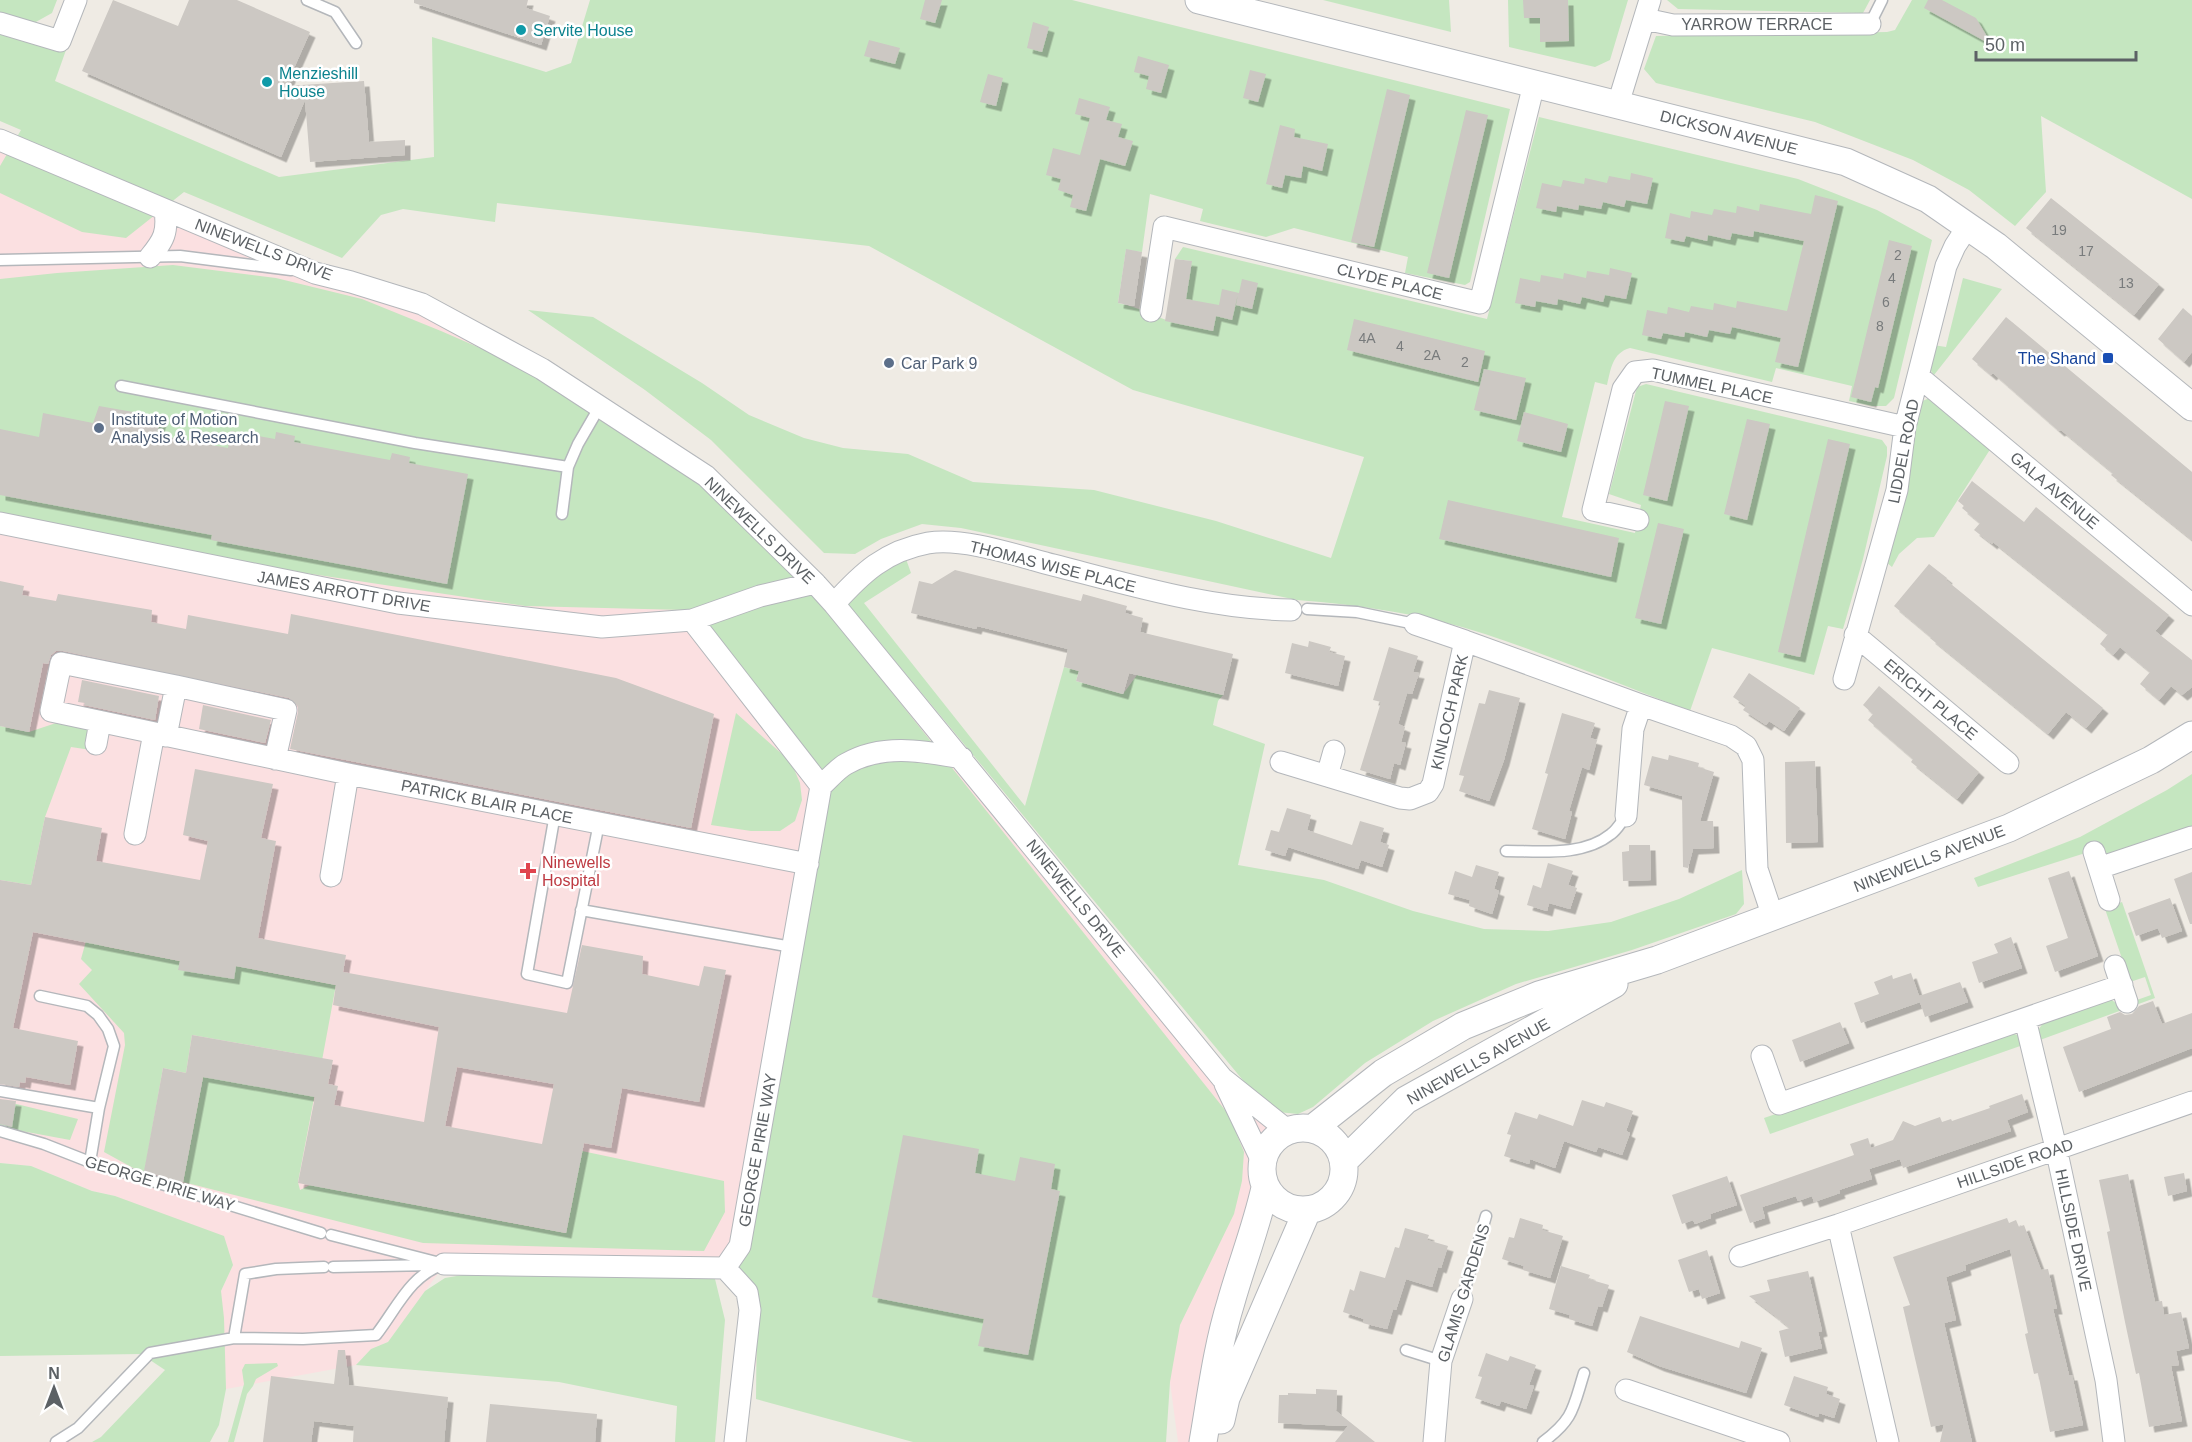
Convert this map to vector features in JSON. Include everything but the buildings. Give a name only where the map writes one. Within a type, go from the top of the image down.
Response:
[{"type":"street","points":[[0,23],[60,40],[76,0]]},
{"type":"street","name":"DICKSON AVENUE","points":[[1199,0],[1846,162],[1928,199],[1968,226],[2191,403]]},
{"type":"street","name":"YARROW TERRACE","points":[[1618,104],[1648,10],[1673,25],[1870,24]]},
{"type":"street","name":"CLYDE PLACE","points":[[1151,311],[1164,227],[1480,303],[1534,84]]},
{"type":"street","name":"NINEWELLS DRIVE","points":[[0,140],[315,273],[422,304],[542,369],[706,476],[834,604],[1222,1078],[1262,1161]]},
{"type":"street","points":[[150,257],[162,243],[167,225],[165,210]]},
{"type":"street","name":"LIDDEL ROAD","points":[[1844,679],[1897,490],[1905,428],[1946,266],[1968,226]]},
{"type":"street","name":"TUMMEL PLACE","points":[[1638,520],[1593,510],[1623,389],[1635,372],[1653,370],[1905,428]]},
{"type":"street","name":"GALA AVENUE","points":[[1918,376],[2192,605]]},
{"type":"street","name":"JAMES ARROTT DRIVE","points":[[0,522],[398,603],[602,627],[692,620],[760,596],[815,583]]},
{"type":"street","name":"THOMAS WISE PLACE","points":[[834,604],[861,574],[894,554],[929,543],[973,544],[1178,597],[1264,610],[1299,610]]},
{"type":"street","points":[[692,620],[821,786],[844,765],[863,756],[894,750],[962,758]]},
{"type":"street","points":[[1415,624],[1466,641]]},
{"type":"street","name":"ERICHT PLACE","points":[[1855,636],[2008,763]]},
{"type":"street","name":"KINLOCH PARK","points":[[1281,762],[1410,799],[1428,792],[1432,784],[1466,641],[1731,736],[1746,746],[1753,760],[1756,869],[1773,917]]},
{"type":"street","name":"PATRICK BLAIR PLACE","points":[[176,686],[62,663],[51,711],[348,774],[808,864]]},
{"type":"street","points":[[135,834],[160,735],[176,686],[286,710],[275,759]]},
{"type":"street","points":[[1626,816],[1633,729],[1641,705]]},
{"type":"street","points":[[96,744],[100,722]]},
{"type":"street","name":"NINEWELLS AVENUE","points":[[1262,1161],[1271,1143],[1300,1130],[1383,1073],[1463,1026],[1539,995],[1657,960],[2009,828],[2151,760],[2192,735]]},
{"type":"street","points":[[1327,776],[1334,751]]},
{"type":"street","points":[[331,876],[348,774]]},
{"type":"street","name":"GEORGE PIRIE WAY","points":[[444,1264],[725,1268],[740,1246],[821,786]]},
{"type":"street","points":[[2109,900],[2096,860],[2192,837]]},
{"type":"street","name":"NINEWELLS AVENUE","points":[[1344,1161],[1406,1100],[1657,960]]},
{"type":"street","points":[[1762,1056],[1779,1104],[2121,984]]},
{"type":"street","name":"HILLSIDE DRIVE","points":[[2025,1019],[2056,1148],[2106,1380],[2114,1442]]},
{"type":"street","name":"NINEWELLS DRIVE","points":[[1222,1078],[1300,1130]]},
{"type":"street","name":"HILLSIDE ROAD","points":[[1740,1256],[1838,1225],[2192,1101]]},
{"type":"street","points":[[1262,1161],[1261,1175],[1265,1188],[1272,1198],[1283,1206],[1307,1211],[1319,1208],[1337,1194],[1344,1173],[1344,1161],[1340,1150],[1323,1133],[1300,1130]]},
{"type":"street","points":[[1203,1442],[1211,1390],[1230,1304],[1255,1230],[1265,1188]]},
{"type":"street","points":[[1216,1442],[1226,1398],[1307,1211]]},
{"type":"street","points":[[1838,1225],[1888,1442]]},
{"type":"street","points":[[725,1268],[747,1292],[750,1310],[735,1442]]},
{"type":"street","name":"GLAMIS GARDENS","points":[[1434,1442],[1441,1361],[1462,1299]]},
{"type":"street","points":[[1626,1390],[1779,1442]]},
{"type":"lane","points":[[307,0],[335,12],[356,43]]},
{"type":"lane","points":[[1870,24],[1882,0]]},
{"type":"lane","points":[[0,260],[180,256],[315,273]]},
{"type":"lane","points":[[121,386],[415,442],[568,467]]},
{"type":"lane","points":[[562,514],[568,467],[578,444],[600,406]]},
{"type":"lane","points":[[1299,610],[1357,612],[1415,624]]},
{"type":"lane","points":[[555,814],[527,974],[567,983],[599,823]]},
{"type":"lane","points":[[1506,851],[1553,851],[1591,846],[1612,834],[1626,816]]},
{"type":"lane","points":[[581,910],[792,947]]},
{"type":"lane","points":[[40,996],[87,1006],[98,1015],[108,1029],[114,1046],[99,1108],[90,1162]]},
{"type":"lane","points":[[0,1091],[99,1108]]},
{"type":"lane","name":"GEORGE PIRIE WAY","points":[[0,1131],[44,1144],[90,1162],[326,1234],[444,1264]]},
{"type":"lane","name":"GLAMIS GARDENS","points":[[1462,1299],[1486,1216]]},
{"type":"lane","points":[[234,1338],[245,1274],[276,1269],[444,1264]]},
{"type":"lane","points":[[56,1442],[78,1428],[150,1353],[234,1338],[303,1339],[376,1335],[409,1287],[429,1269],[444,1264]]},
{"type":"lane","points":[[1406,1350],[1441,1361]]},
{"type":"lane","points":[[1543,1442],[1570,1416],[1584,1373]]},
{"type":"shaded area","name":"Ninewells Hospital","points":[[0,140],[422,304],[706,476],[1280,1131],[1262,1161],[1261,1175],[1265,1188],[1203,1442],[1178,1442],[1170,1382],[757,1363],[741,1399],[750,1310],[725,1268],[445,1264],[388,1342],[371,1349],[356,1365],[226,1389],[221,1291],[233,1265],[115,1196],[92,1191],[31,1166],[0,1163]]},
{"type":"green space","points":[[0,0],[57,0],[52,13],[34,23],[0,13]]},
{"type":"green space","points":[[590,0],[1072,0],[1510,109],[1470,282],[1465,285],[1405,273],[1408,257],[1294,228],[1266,237],[1200,221],[1203,209],[1150,194],[1142,252],[1126,250],[1118,303],[1181,324],[1191,261],[1175,259],[1183,247],[1487,319],[1539,117],[1798,179],[1877,210],[1932,240],[1894,398],[1886,406],[1872,406],[1849,401],[1852,386],[1776,368],[1772,382],[1630,348],[1624,350],[1616,358],[1611,368],[1607,385],[1595,382],[1562,517],[1635,533],[1641,505],[1609,494],[1637,387],[1646,384],[1882,440],[1887,447],[1887,456],[1863,559],[1843,629],[1828,626],[1814,675],[1712,648],[1690,711],[1511,643],[1439,621],[1368,608],[1297,600],[961,528],[922,524],[881,539],[855,554],[824,553],[711,440],[645,390],[528,310],[593,317],[702,383],[749,415],[804,438],[843,448],[908,454],[973,482],[1094,490],[1216,521],[1331,558],[1364,457],[1133,390],[869,246],[497,203],[495,222],[403,209],[381,215],[342,258],[184,192],[126,238],[82,232],[0,193],[0,166],[21,130],[0,121],[0,29],[66,50],[55,81],[279,177],[434,157],[432,37],[546,72],[571,63]]},
{"type":"green space","points":[[1323,0],[1449,0],[1451,32]]},
{"type":"green space","points":[[1508,0],[1628,0],[1610,60],[1595,67],[1509,47]]},
{"type":"green space","points":[[1667,0],[1870,0],[1863,13],[1678,9]]},
{"type":"green space","points":[[1912,0],[2192,0],[2192,199],[2041,116],[2046,192],[2015,226],[1969,190],[1913,160],[1815,122],[1656,83],[1644,69],[1656,36],[1887,32],[1895,30]]},
{"type":"green space","points":[[173,265],[276,278],[362,299],[540,374],[704,482],[815,596],[1229,1115],[1244,1152],[1242,1181],[1234,1214],[1180,1325],[1170,1382],[1166,1442],[913,1442],[756,1399],[757,1300],[738,1273],[813,860],[831,789],[684,610],[525,606],[258,566],[0,513],[0,279]]},
{"type":"green space","points":[[1963,278],[2002,289],[1934,375],[1928,367],[1933,345],[1946,347]]},
{"type":"green space","points":[[1930,398],[1991,448],[1934,537],[1917,538],[1899,554],[1892,567],[1886,562],[1917,403]]},
{"type":"green space","points":[[906,559],[911,573],[864,603],[1025,806],[1064,667],[1079,671],[1076,681],[1123,694],[1137,675],[1223,695],[1218,701],[1213,725],[1265,744],[1238,865],[1324,880],[1413,911],[1484,929],[1548,931],[1611,922],[1679,899],[1742,870],[1744,904],[1736,914],[1632,950],[1516,984],[1433,1021],[1365,1063],[1313,1107],[1298,1114],[1278,1112],[1261,1102],[847,603],[866,581]]},
{"type":"green space","points":[[736,713],[791,762],[800,783],[802,800],[795,821],[780,831],[751,831],[711,825]]},
{"type":"green space","points":[[56,723],[95,730],[91,750],[71,747],[45,817],[31,885],[0,880],[0,726],[29,732]]},
{"type":"green space","points":[[2192,774],[2192,827],[2116,855],[2107,854],[2101,848],[1978,887],[1974,878],[2080,837]]},
{"type":"green space","points":[[2122,902],[2155,998],[2040,1040],[2039,1029],[2045,1020],[2109,998],[2120,1006],[2151,995],[2145,977],[2130,982],[2105,909]]},
{"type":"green space","points":[[86,941],[180,961],[179,969],[236,966],[336,985],[318,1082],[299,1054],[192,1035],[186,1073],[163,1068],[144,1174],[104,1152],[125,1045],[124,1033],[79,984],[92,970],[81,959]]},
{"type":"green space","points":[[2010,1032],[2019,1036],[2023,1045],[1770,1134],[1764,1118]]},
{"type":"green space","points":[[203,1077],[316,1088],[298,1182],[300,1190],[310,1185],[566,1233],[582,1151],[724,1181],[725,1212],[704,1251],[423,1243],[183,1182]]},
{"type":"green space","points":[[0,1100],[78,1119],[70,1140],[0,1127]]},
{"type":"green space","points":[[0,1163],[31,1166],[92,1191],[115,1196],[224,1236],[233,1265],[221,1291],[226,1389],[219,1425],[210,1442],[92,1442],[101,1437],[165,1370],[141,1354],[0,1356]]},
{"type":"green space","points":[[474,1273],[715,1279],[725,1320],[715,1442],[675,1442],[677,1406],[559,1382],[356,1365],[371,1349],[388,1342],[425,1291],[445,1278]]},
{"type":"green space","points":[[277,1363],[278,1366],[256,1379],[247,1394],[234,1442],[228,1442],[244,1384],[242,1370],[245,1364]]},
{"type":"place","name":"Servite House","points":[[521,30]]},
{"type":"place","name":"Menzieshill House","points":[[267,82]]},
{"type":"place","name":"The Shand","points":[[2108,358]]},
{"type":"place","name":"Car Park 9","points":[[889,363]]},
{"type":"place","name":"Institute of Motion Analysis & Research","points":[[99,428]]},
{"type":"place","name":"Ninewells Hospital","points":[[528,871]]}]
